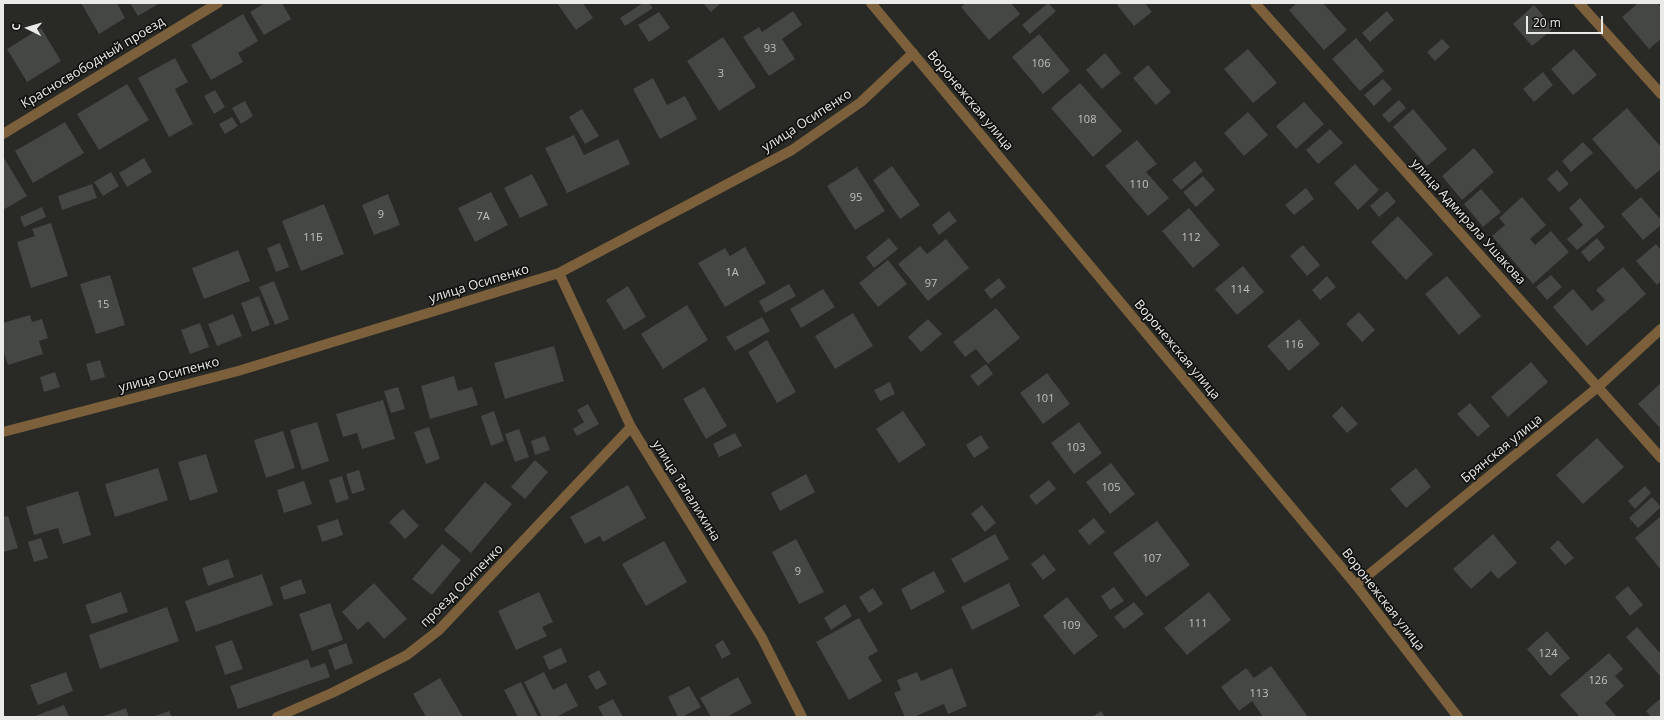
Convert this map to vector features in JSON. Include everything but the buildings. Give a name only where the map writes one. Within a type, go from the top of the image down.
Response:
[{"type":"street","name":"Красносвободный проезд","points":[[3,134],[218,3]]},
{"type":"street","name":"улица Адмирала Ушакова","points":[[1255,3],[1661,458]]},
{"type":"street","points":[[1579,3],[1661,94]]},
{"type":"street","name":"Воронежская улица","points":[[874,4],[913,53],[1356,585],[1458,717]]},
{"type":"street","name":"улица Осипенко","points":[[3,432],[238,371],[559,274],[792,150],[861,102],[913,53]]},
{"type":"street","name":"улица Талалихина","points":[[559,274],[631,427],[762,638],[802,717]]},
{"type":"street","name":"Брянская улица","points":[[1356,585],[1598,387],[1661,329]]},
{"type":"street","name":"проезд Осипенко","points":[[277,717],[334,692],[407,655],[440,630],[631,427]]}]
